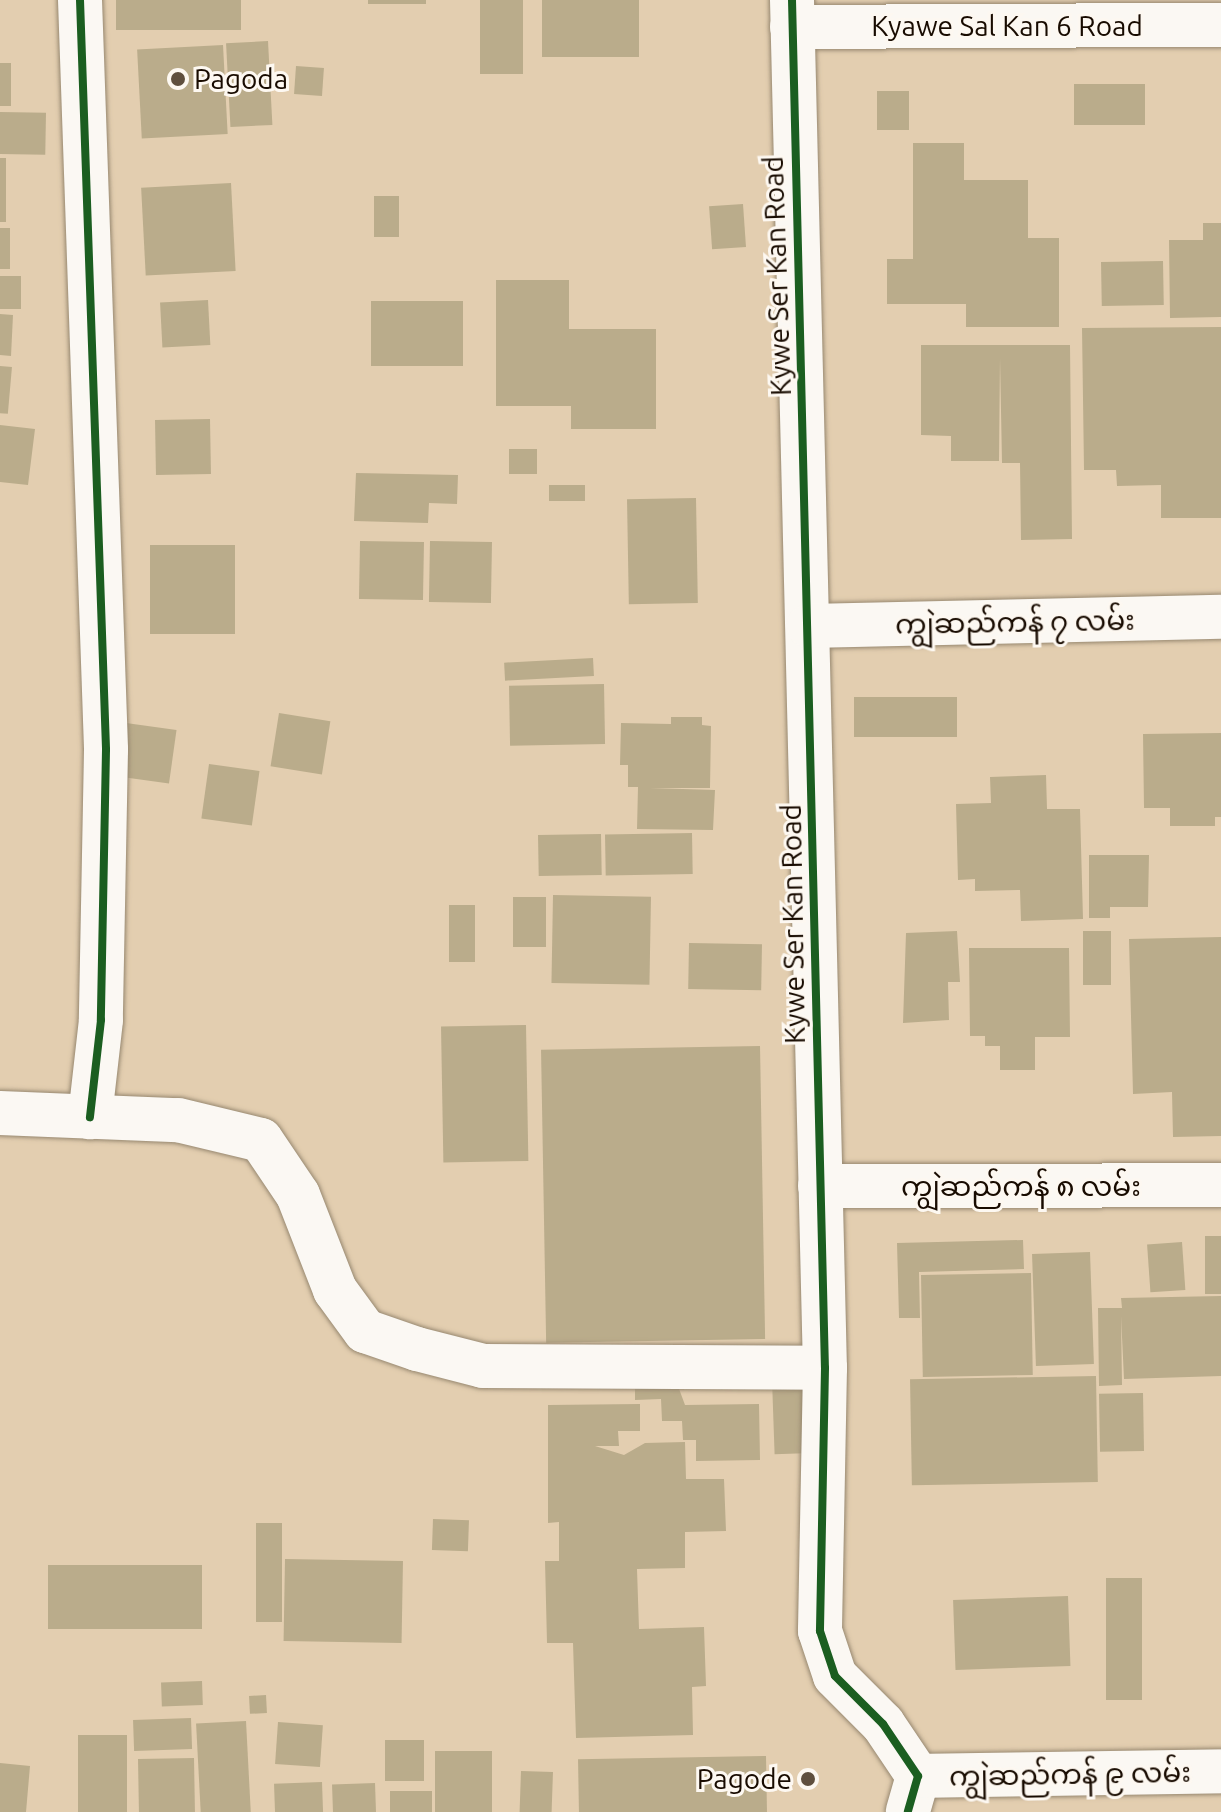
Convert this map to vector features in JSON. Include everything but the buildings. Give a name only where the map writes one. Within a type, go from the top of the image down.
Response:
[{"type":"street","points":[[80,0],[106,750],[101,1020],[90,1117]]},
{"type":"street","name":"Kyawe Sal Kan 6 Road","points":[[792,14],[1221,25]]},
{"type":"street","name":"Kywe Ser Kan Road","points":[[792,14],[825,1368],[820,1631],[835,1676],[883,1724],[913,1794]]},
{"type":"street","name":"ကျွဲဆည်ကန် ၇ လမ်း","points":[[809,626],[1221,617]]},
{"type":"street","points":[[0,1113],[178,1120],[261,1140],[298,1195],[335,1290],[365,1331],[417,1349],[483,1366],[825,1368]]},
{"type":"street","name":"ကျွဲဆည်ကန် ၈ လမ်း","points":[[820,1186],[1221,1185]]},
{"type":"street","name":"ကျွဲဆည်ကန် ၉ လမ်း","points":[[913,1794],[1221,1771]]},
{"type":"cycle path","points":[[80,0],[106,750],[101,1020],[90,1117]]},
{"type":"cycle path","points":[[792,0],[825,1368],[820,1631],[835,1676],[883,1724],[918,1776],[908,1812]]},
{"type":"place","name":"Pagoda","points":[[178,79]]},
{"type":"place","name":"Pagode","points":[[808,1779]]}]
